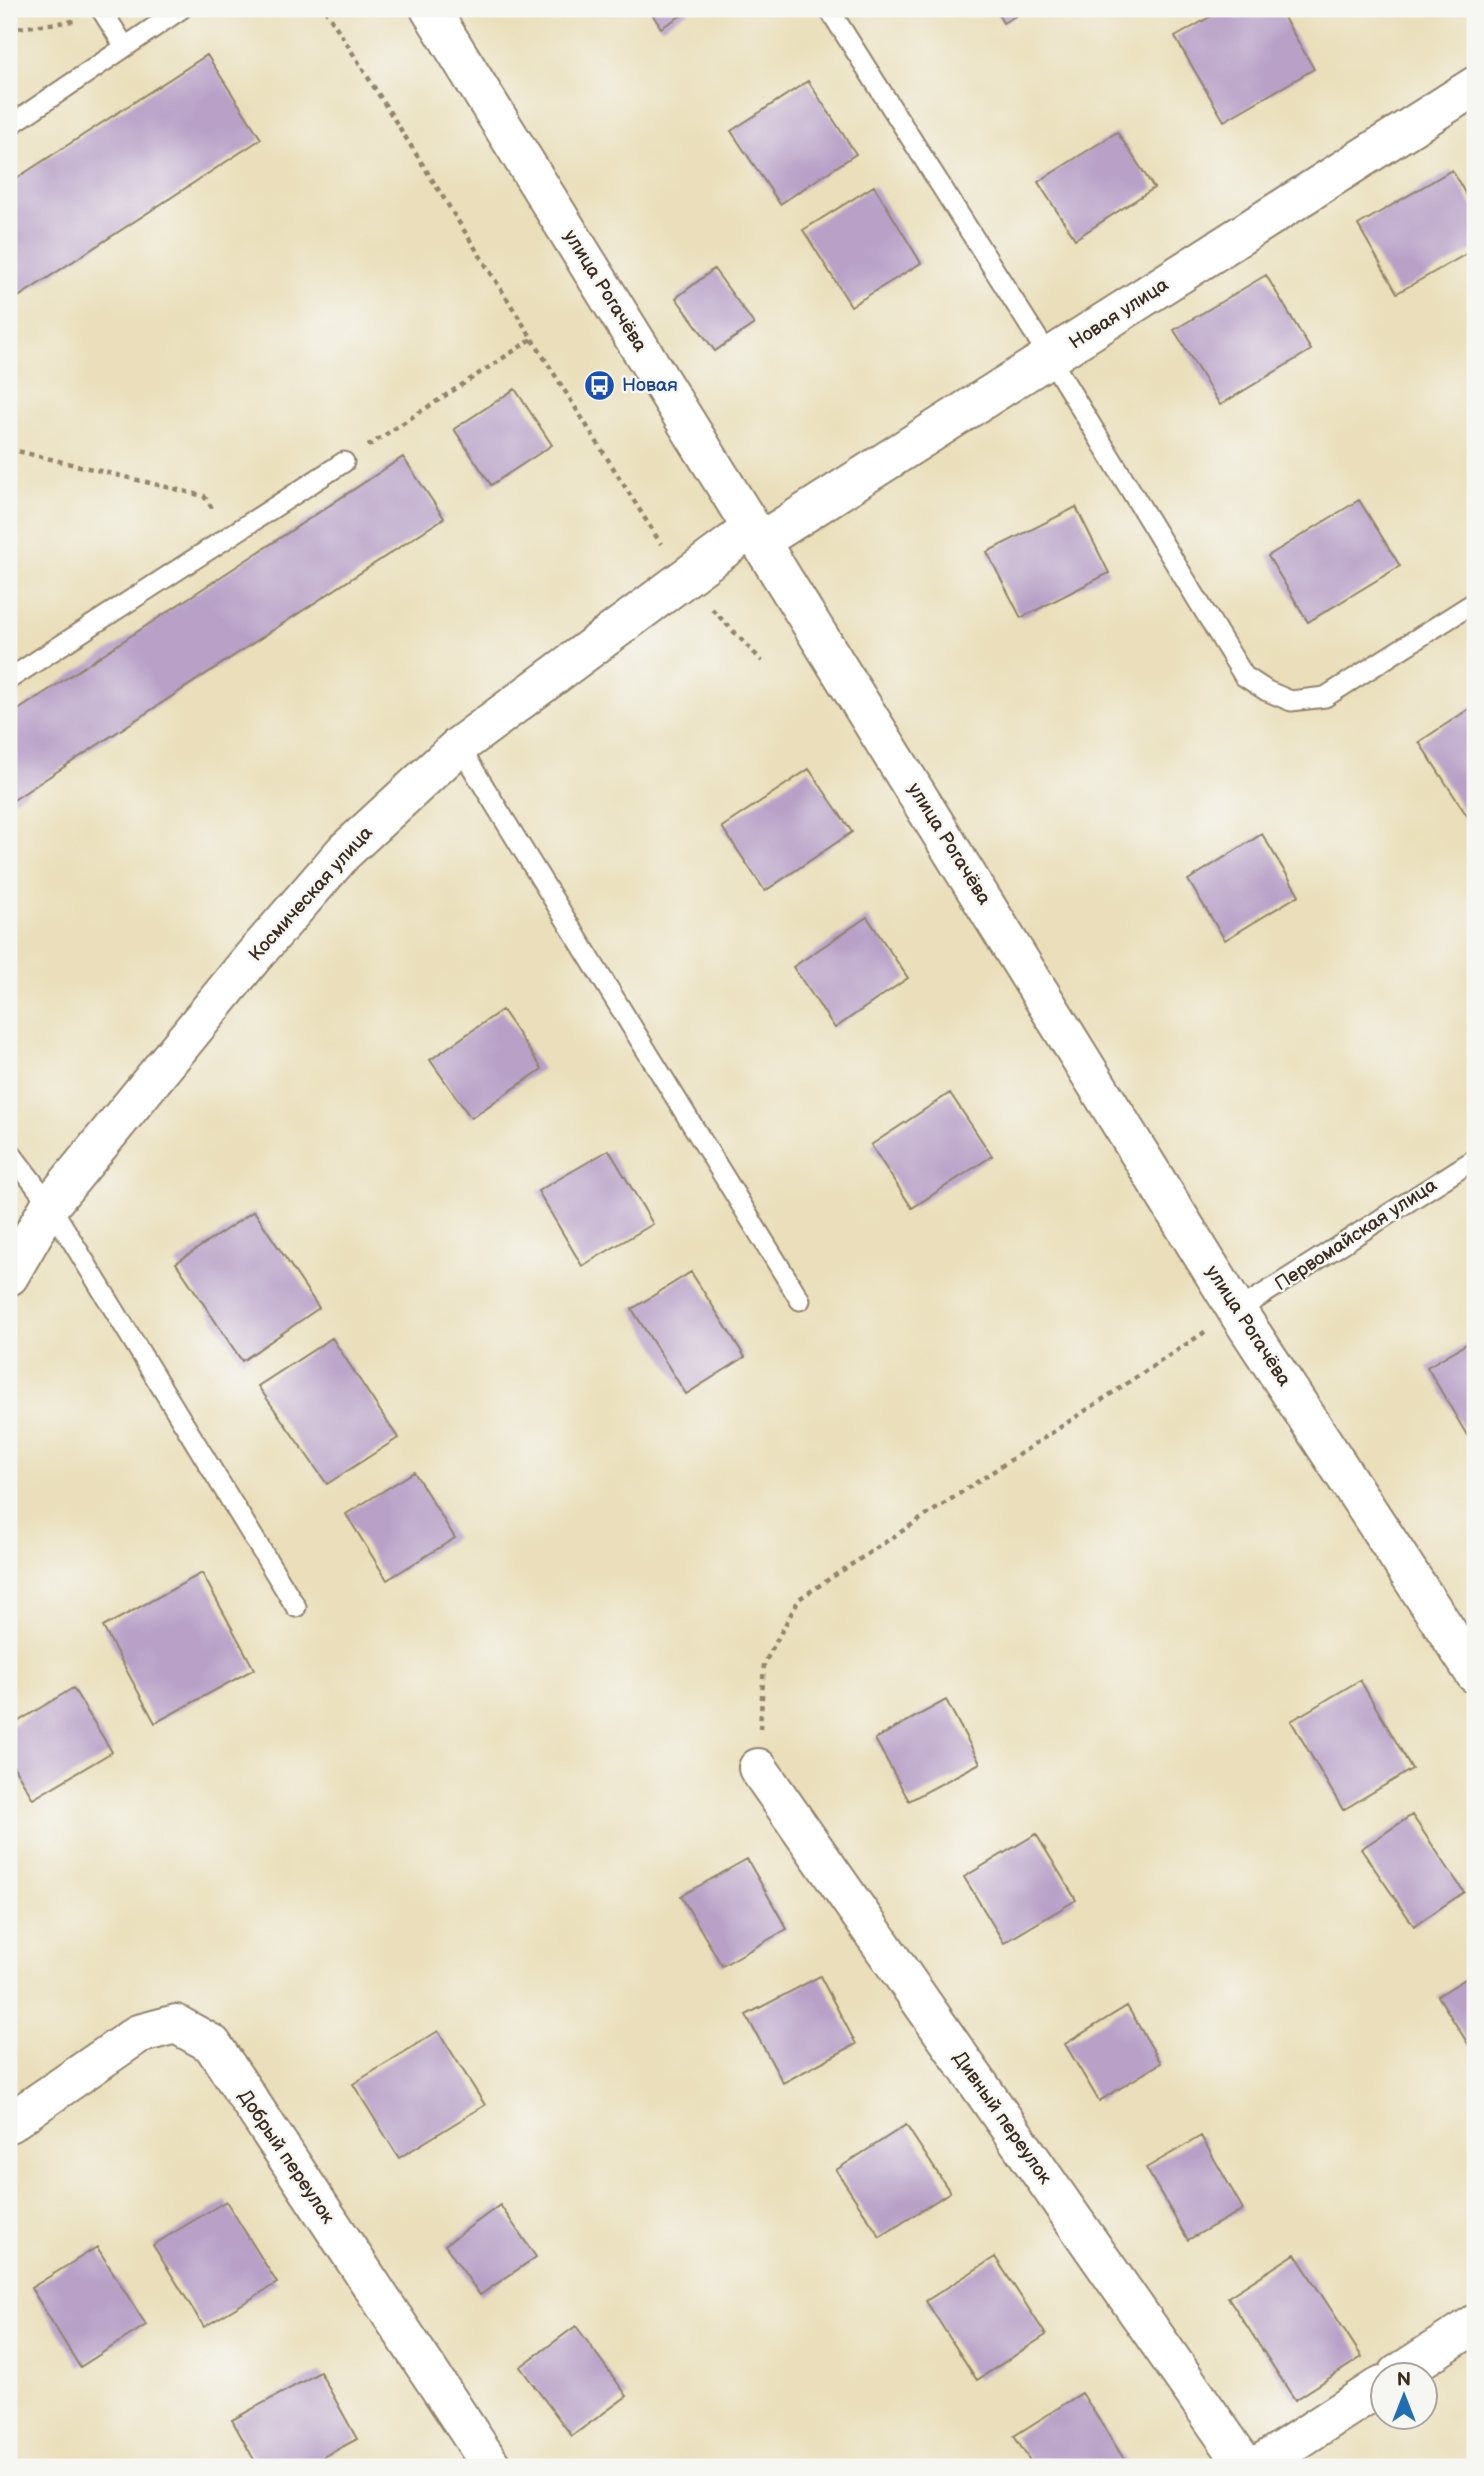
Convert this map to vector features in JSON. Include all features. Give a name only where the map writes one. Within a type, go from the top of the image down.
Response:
[{"type":"street","name":"улица Рогачёва","points":[[430,9],[1237,1311],[1475,1674]]},
{"type":"street","name":"Новая улица","points":[[756,535],[1050,358],[1475,86]]},
{"type":"street","name":"Космическая улица","points":[[9,1276],[50,1205],[252,958],[344,852],[459,746],[684,580],[756,535]]},
{"type":"street","name":"Дивный переулок","points":[[758,1768],[1246,2467]]},
{"type":"street","name":"Добрый переулок","points":[[9,2123],[138,2034],[176,2024],[212,2044],[492,2467]]},
{"type":"street","points":[[1421,2360],[1475,2324]]},
{"type":"street","points":[[1256,2467],[1368,2394]]},
{"type":"lane","points":[[9,126],[181,9]]},
{"type":"lane","points":[[829,9],[1050,358],[1244,676],[1267,691],[1291,701],[1325,697],[1475,602]]},
{"type":"lane","points":[[104,13],[125,47]]},
{"type":"lane","points":[[9,678],[344,462]]},
{"type":"lane","points":[[459,746],[800,1300]]},
{"type":"lane","points":[[9,1151],[50,1205],[296,1607]]},
{"type":"lane","name":"Первомайская улица","points":[[1237,1311],[1475,1159]]},
{"type":"path","points":[[325,9],[684,580],[762,661]]},
{"type":"path","points":[[9,29],[104,13]]},
{"type":"path","points":[[344,462],[532,339]]},
{"type":"path","points":[[9,449],[204,496],[230,535]]},
{"type":"path","points":[[758,1768],[764,1664],[799,1599],[1237,1311]]},
{"type":"building","points":[[649,9],[692,9],[661,28]]},
{"type":"building","points":[[995,9],[1028,9],[1003,23]]},
{"type":"building","points":[[1224,9],[1279,9],[1314,69],[1224,121],[1175,37]]},
{"type":"building","points":[[207,55],[261,139],[9,303],[9,183]]},
{"type":"building","points":[[808,81],[856,154],[780,204],[731,131]]},
{"type":"building","points":[[1117,132],[1154,188],[1075,239],[1038,182]]},
{"type":"building","points":[[1452,170],[1475,211],[1475,249],[1397,293],[1358,225]]},
{"type":"building","points":[[874,186],[921,263],[851,306],[803,230]]},
{"type":"building","points":[[714,269],[754,324],[715,351],[676,298]]},
{"type":"building","points":[[1266,275],[1311,350],[1220,405],[1174,330]]},
{"type":"building","points":[[515,389],[552,445],[491,485],[454,429]]},
{"type":"building","points":[[403,457],[444,518],[9,803],[9,716]]},
{"type":"building","points":[[1359,500],[1400,566],[1308,622],[1268,556]]},
{"type":"building","points":[[1076,507],[1109,573],[1021,618],[987,552]]},
{"type":"building","points":[[1475,705],[1475,828],[1419,742]]},
{"type":"building","points":[[809,769],[852,832],[765,891],[722,827]]},
{"type":"building","points":[[1262,834],[1299,895],[1225,940],[1188,880]]},
{"type":"building","points":[[867,917],[908,978],[835,1028],[793,967]]},
{"type":"building","points":[[502,1010],[542,1069],[471,1118],[430,1060]]},
{"type":"building","points":[[950,1093],[992,1156],[912,1208],[871,1145]]},
{"type":"building","points":[[609,1150],[653,1224],[582,1266],[538,1191]]},
{"type":"building","points":[[254,1211],[319,1308],[242,1361],[176,1263]]},
{"type":"building","points":[[691,1272],[745,1357],[686,1394],[632,1309]]},
{"type":"building","points":[[332,1338],[398,1438],[327,1484],[258,1386]]},
{"type":"building","points":[[1475,1339],[1475,1433],[1468,1437],[1427,1367]]},
{"type":"building","points":[[414,1472],[455,1538],[387,1580],[346,1514]]},
{"type":"building","points":[[202,1573],[254,1669],[155,1723],[103,1627]]},
{"type":"building","points":[[1360,1680],[1412,1769],[1343,1810],[1291,1721]]},
{"type":"building","points":[[73,1688],[112,1752],[33,1799],[9,1759],[9,1727]]},
{"type":"building","points":[[946,1700],[980,1763],[909,1801],[875,1739]]},
{"type":"building","points":[[1412,1815],[1464,1892],[1414,1926],[1361,1849]]},
{"type":"building","points":[[1036,1834],[1076,1900],[1004,1943],[964,1877]]},
{"type":"building","points":[[747,1859],[787,1929],[722,1966],[681,1896]]},
{"type":"building","points":[[1475,1973],[1475,2055],[1438,1996]]},
{"type":"building","points":[[820,1976],[856,2044],[783,2083],[746,2015]]},
{"type":"building","points":[[1127,2006],[1161,2063],[1099,2101],[1065,2044]]},
{"type":"building","points":[[438,2031],[485,2105],[399,2158],[353,2084]]},
{"type":"building","points":[[906,2125],[950,2192],[880,2237],[836,2170]]},
{"type":"building","points":[[1201,2136],[1243,2209],[1188,2240],[1146,2168]]},
{"type":"building","points":[[226,2201],[277,2283],[204,2327],[153,2245]]},
{"type":"building","points":[[500,2205],[536,2257],[480,2295],[445,2245]]},
{"type":"building","points":[[97,2247],[146,2325],[80,2367],[31,2288]]},
{"type":"building","points":[[1295,2254],[1362,2357],[1295,2400],[1228,2297]]},
{"type":"building","points":[[995,2257],[1046,2335],[977,2380],[926,2301]]},
{"type":"building","points":[[576,2326],[627,2396],[572,2436],[520,2367]]},
{"type":"building","points":[[320,2372],[357,2439],[305,2467],[258,2467],[232,2420]]},
{"type":"building","points":[[1082,2393],[1129,2467],[1034,2467],[1014,2436]]},
{"type":"place","name":"Новая","points":[[599,385]]}]
